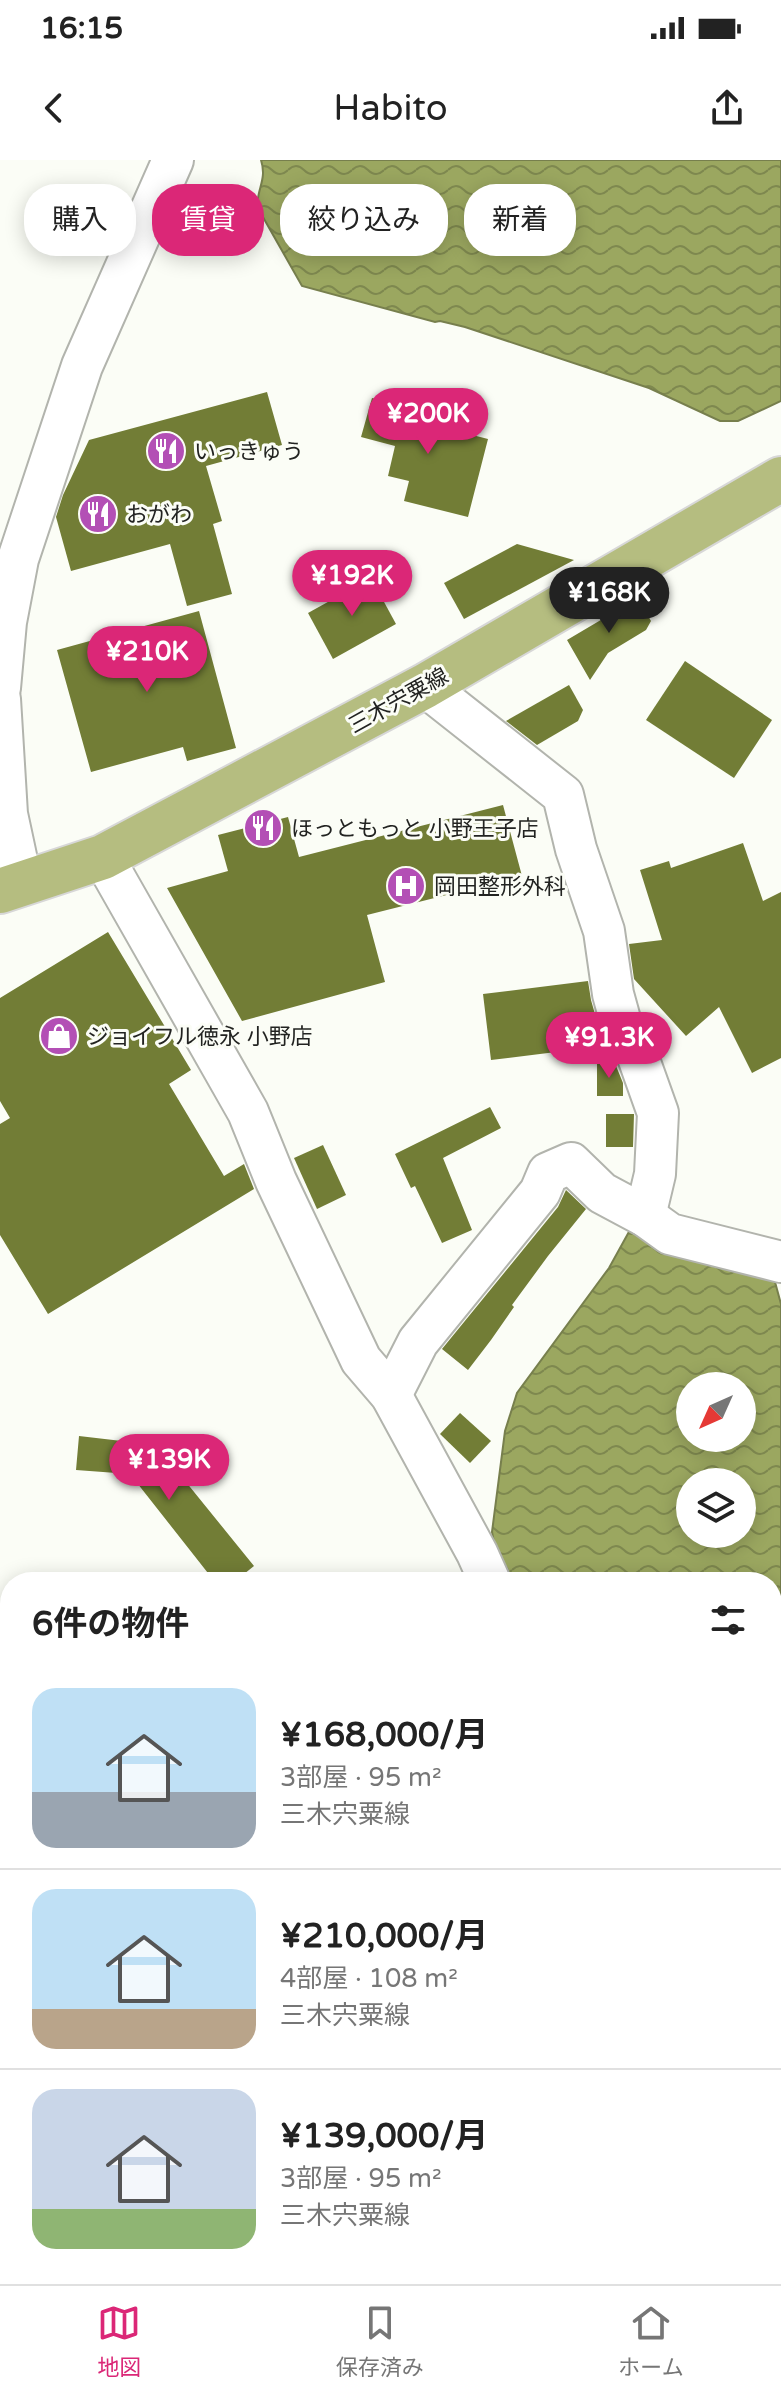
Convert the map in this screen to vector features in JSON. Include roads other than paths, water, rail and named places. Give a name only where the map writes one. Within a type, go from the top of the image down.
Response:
[{"type":"main road","name":"三木宍粟線","points":[[11,887],[103,857],[425,686],[781,479]]},
{"type":"street","points":[[0,688],[6,622],[23,544],[82,366],[173,160]]},
{"type":"street","points":[[425,686],[563,795],[576,849],[604,931],[613,994],[621,1023],[638,1057],[658,1113],[655,1174],[645,1216]]},
{"type":"street","points":[[0,699],[11,887]]},
{"type":"street","points":[[103,857],[248,1112],[276,1181],[361,1360],[391,1395],[486,1572]]},
{"type":"street","points":[[391,1395],[418,1342],[540,1192],[548,1173],[571,1163],[602,1193],[645,1216],[670,1234],[781,1262]]},
{"type":"water","points":[[261,160],[781,160],[781,401],[738,421],[720,421],[649,388],[465,327],[435,322],[302,286],[285,256],[448,256],[448,184],[280,184],[280,247],[264,219],[264,184],[261,184]]},
{"type":"water","points":[[630,1230],[765,1272],[775,1282],[781,1304],[781,1572],[508,1572],[497,1558],[492,1532],[505,1431],[517,1393],[609,1268]]},
{"type":"place","name":"いっきゅう","points":[[166,451]]},
{"type":"place","name":"おがわ","points":[[98,514]]},
{"type":"place","name":"ほっともっと 小野王子店","points":[[263,828]]},
{"type":"place","name":"岡田整形外科","points":[[406,886]]},
{"type":"place","name":"ジョイフル徳永 小野店","points":[[59,1036]]}]
